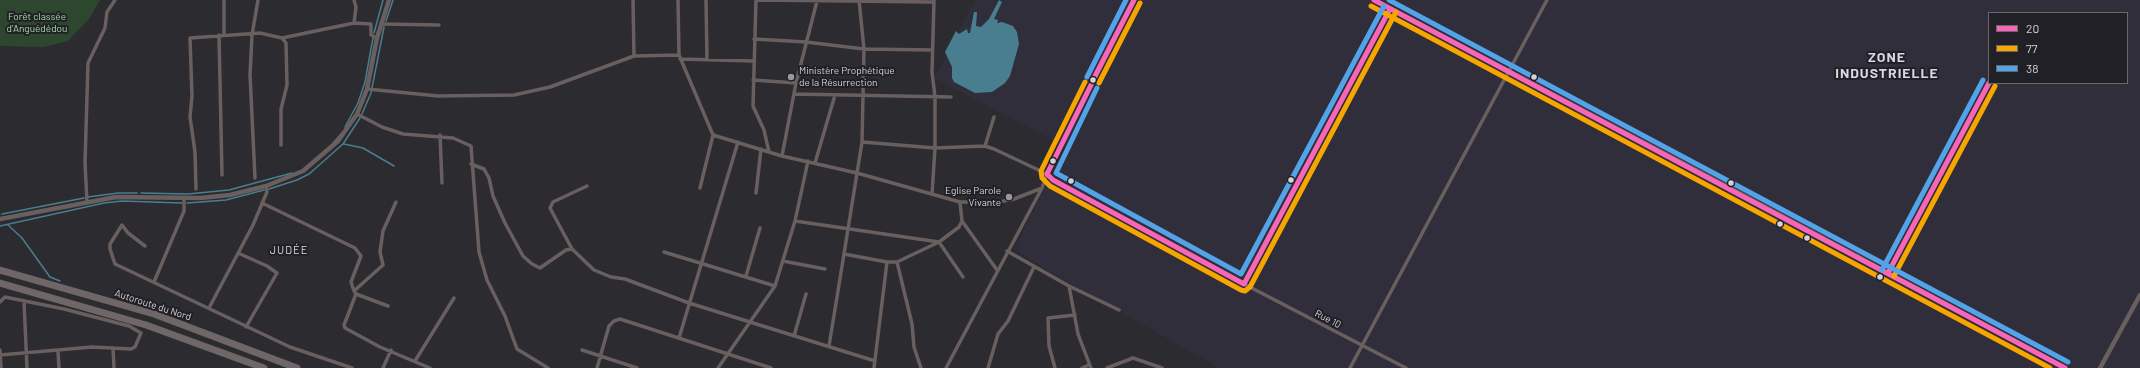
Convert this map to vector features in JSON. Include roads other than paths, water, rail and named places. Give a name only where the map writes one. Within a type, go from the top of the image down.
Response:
[{"type":"highway","name":"Autoroute du Nord","points":[[0,270],[154,314],[297,368]]},
{"type":"highway","name":"Autoroute du Nord","points":[[0,283],[146,325],[264,368]]},
{"type":"street","points":[[87,202],[85,163],[88,63],[105,28],[107,12],[115,0]]},
{"type":"street","points":[[224,0],[224,34]]},
{"type":"street","points":[[255,178],[250,75],[252,36],[254,33],[258,0]]},
{"type":"street","points":[[354,0],[356,7],[354,23]]},
{"type":"street","points":[[0,219],[87,202],[116,198],[184,199],[224,196],[266,186],[294,176],[314,164],[338,141],[357,114],[367,89],[377,38],[389,0]]},
{"type":"street","points":[[633,0],[634,56]]},
{"type":"street","points":[[678,0],[680,59],[713,135],[700,188]]},
{"type":"street","points":[[706,0],[707,60]]},
{"type":"street","points":[[769,152],[764,130],[753,106],[753,61],[757,0],[934,1],[932,72],[935,97],[935,148],[932,194]]},
{"type":"street","points":[[946,368],[1007,251],[1042,188],[1047,174],[1134,0]]},
{"type":"street","points":[[1374,0],[2065,368]]},
{"type":"street","points":[[1350,368],[1547,0]]},
{"type":"street","points":[[782,156],[796,83],[817,1]]},
{"type":"street","points":[[829,346],[862,142],[864,49],[858,1]]},
{"type":"street","points":[[282,38],[354,23],[371,24],[371,36],[377,38]]},
{"type":"street","points":[[381,24],[439,25]]},
{"type":"street","points":[[196,188],[195,152],[190,117],[192,96],[189,40],[192,37],[254,33],[272,34],[282,38],[286,43],[287,85],[281,109],[281,145]]},
{"type":"street","points":[[219,35],[222,175]]},
{"type":"street","points":[[754,39],[806,42],[864,49],[932,50]]},
{"type":"street","points":[[367,89],[432,96],[514,95],[550,87],[634,56],[679,54]]},
{"type":"street","points":[[680,59],[753,61]]},
{"type":"street","points":[[753,80],[796,83]]},
{"type":"street","points":[[794,94],[862,94],[951,97]]},
{"type":"street","points":[[815,163],[835,95]]},
{"type":"street","points":[[357,114],[382,127],[403,134],[440,136],[462,140],[471,146],[479,252],[487,280],[505,316],[517,349],[548,368]]},
{"type":"street","points":[[862,142],[935,148],[985,146],[994,117]]},
{"type":"street","points":[[713,135],[782,156],[857,173],[960,202],[1006,200],[1042,188]]},
{"type":"street","points":[[440,136],[442,183]]},
{"type":"street","points":[[679,338],[738,142]]},
{"type":"street","name":"Rue 10","points":[[985,146],[1047,174],[1052,180],[1244,284],[1406,368]]},
{"type":"street","points":[[756,194],[761,149]]},
{"type":"street","points":[[718,368],[751,323],[775,286],[795,221],[808,161]]},
{"type":"street","points":[[472,164],[484,169],[489,178],[493,196],[505,223],[523,256],[532,264],[540,268],[566,250],[572,249]]},
{"type":"street","points":[[209,308],[238,253],[267,192],[266,186]]},
{"type":"street","points":[[587,186],[551,205],[552,212],[572,249],[594,270],[611,277],[625,279],[689,303],[875,361]]},
{"type":"street","points":[[154,282],[184,211],[184,199]]},
{"type":"street","points":[[262,202],[358,251],[361,256],[352,282],[355,292]]},
{"type":"street","points":[[396,202],[383,231],[380,252],[383,265],[355,292],[344,325],[345,328],[380,347],[391,350],[430,368]]},
{"type":"street","points":[[960,202],[962,221],[997,270]]},
{"type":"street","points":[[795,221],[939,242],[963,277]]},
{"type":"street","points":[[844,254],[887,262],[897,262],[939,242],[952,234],[959,227],[962,221]]},
{"type":"street","points":[[145,246],[128,233],[122,225],[110,244],[110,249],[115,264],[186,299],[209,308],[290,347],[352,368]]},
{"type":"street","points":[[746,276],[760,228]]},
{"type":"street","points":[[1007,251],[1069,286],[1119,310]]},
{"type":"street","points":[[664,252],[775,286]]},
{"type":"street","points":[[238,253],[267,266],[277,273],[246,326]]},
{"type":"street","points":[[783,261],[825,269]]},
{"type":"street","points":[[874,368],[887,262]]},
{"type":"street","points":[[897,262],[912,324],[914,348],[921,368]]},
{"type":"street","points":[[988,368],[998,334],[1008,321],[1034,267]]},
{"type":"street","points":[[1069,286],[1078,334],[1090,366],[1082,368]]},
{"type":"street","points":[[355,292],[388,306]]},
{"type":"street","points":[[794,336],[806,294]]},
{"type":"street","points":[[2100,368],[2140,295]]},
{"type":"street","points":[[0,302],[5,297],[24,301],[129,326],[141,333],[135,347],[92,348],[0,355]]},
{"type":"street","points":[[416,361],[454,298]]},
{"type":"street","points":[[24,301],[27,368]]},
{"type":"street","points":[[1055,368],[1049,346],[1048,318],[1075,315]]},
{"type":"street","points":[[597,368],[609,326],[614,321],[620,319],[771,368]]},
{"type":"street","points":[[113,348],[114,368]]},
{"type":"street","points":[[0,350],[1,368]]},
{"type":"street","points":[[383,368],[391,350]]},
{"type":"street","points":[[582,350],[637,368]]},
{"type":"street","points":[[58,351],[59,368]]},
{"type":"street","points":[[1107,368],[1133,358],[1162,368]]},
{"type":"water","points":[[999,0],[1002,2],[994,19],[998,20],[997,23],[1002,22],[1013,26],[1017,32],[1019,44],[1010,76],[1005,83],[992,92],[975,93],[954,82],[952,78],[952,67],[945,52],[956,31],[959,34],[967,29],[968,33],[970,33],[974,12],[977,12],[976,26],[981,27],[989,19]]},
{"type":"waterway","points":[[374,33],[383,0]]},
{"type":"waterway","points":[[386,21],[393,0]]},
{"type":"waterway","points":[[362,114],[371,93],[384,27]]},
{"type":"waterway","points":[[345,127],[358,103],[365,82],[373,38]]},
{"type":"waterway","points":[[269,189],[297,180],[309,174],[343,144],[360,118]]},
{"type":"waterway","points":[[333,143],[341,134]]},
{"type":"waterway","points":[[344,144],[363,148],[394,166]]},
{"type":"waterway","points":[[141,193],[188,194],[229,190],[292,173]]},
{"type":"waterway","points":[[187,203],[226,200],[264,190]]},
{"type":"waterway","points":[[88,197],[118,193],[137,193]]},
{"type":"waterway","points":[[2,214],[84,198]]},
{"type":"waterway","points":[[0,226],[104,203],[122,201],[182,203]]},
{"type":"waterway","points":[[8,225],[22,238],[50,277],[60,281]]},
{"type":"place","name":"Ministère Prophétique de la Résurrection","points":[[791,77]]},
{"type":"place","name":"Eglise Parole Vivante","points":[[1009,197]]},
{"type":"district","name":"ZONE INDUSTRIELLE","points":[[1887,66]]},
{"type":"district","name":"JUDÉE","points":[[289,250]]},
{"type":"park label","name":"Forêt classée d’Anguédédou","points":[[37,22]]}]
